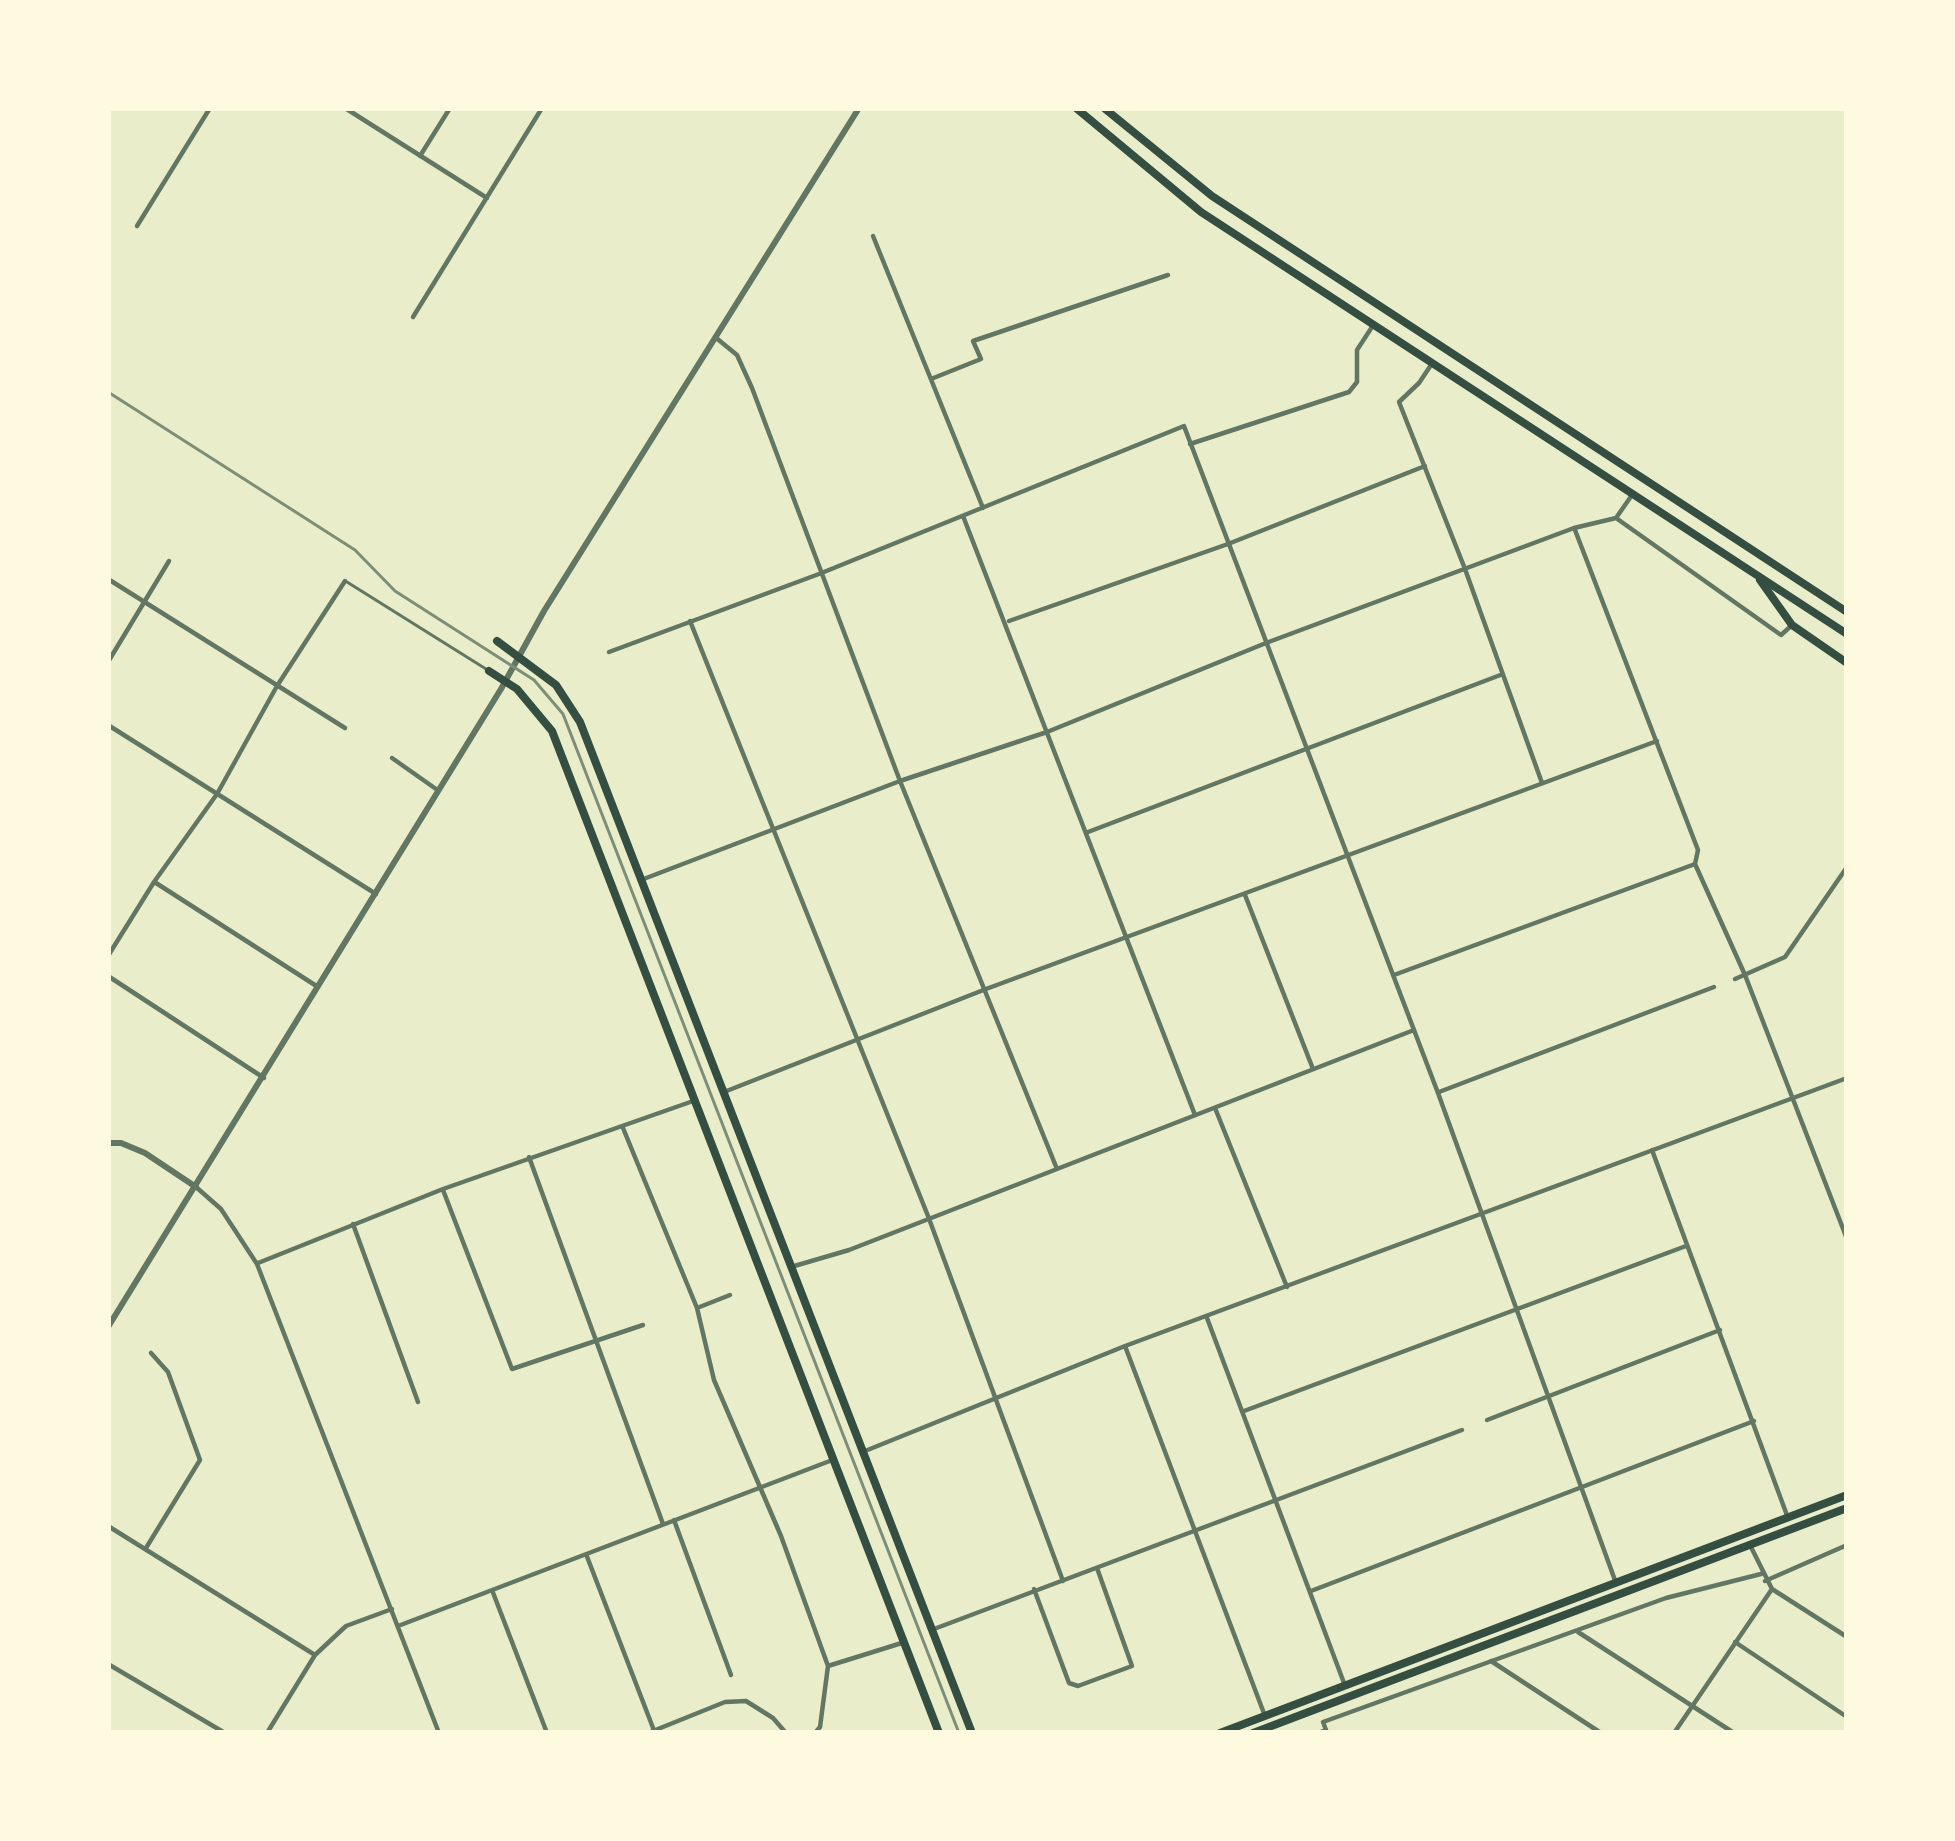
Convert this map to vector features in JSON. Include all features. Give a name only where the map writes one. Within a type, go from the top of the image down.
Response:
[{"type":"main road","points":[[1076,108],[1201,212],[1847,634]]},
{"type":"main road","points":[[1104,108],[1212,196],[1847,612]]},
{"type":"main road","points":[[1756,574],[1792,625],[1847,663]]},
{"type":"main road","points":[[497,640],[545,675],[571,705],[972,1733]]},
{"type":"main road","points":[[489,671],[537,710],[552,730],[939,1733]]},
{"type":"main road","points":[[1220,1733],[1847,1495]]},
{"type":"main road","points":[[1253,1733],[1847,1508]]},
{"type":"street","points":[[137,226],[210,108]]},
{"type":"street","points":[[345,108],[487,198]]},
{"type":"street","points":[[420,156],[450,108]]},
{"type":"street","points":[[413,317],[542,108]]},
{"type":"street","points":[[108,1327],[859,108]]},
{"type":"street","points":[[873,236],[983,508]]},
{"type":"street","points":[[931,379],[981,359],[973,341],[1168,275]]},
{"type":"street","points":[[1190,444],[1349,392],[1357,382],[1357,350],[1372,327]]},
{"type":"street","points":[[715,337],[737,355],[752,388],[900,781],[1058,1168]]},
{"type":"street","points":[[1431,365],[1399,402],[1543,783]]},
{"type":"street","points":[[609,652],[819,574],[1184,426],[1394,975],[1616,1583]]},
{"type":"street","points":[[1007,622],[1228,544],[1425,466]]},
{"type":"street","points":[[641,880],[900,781],[1047,732],[1266,643],[1574,528],[1616,518],[1633,492]]},
{"type":"street","points":[[964,516],[1196,1115]]},
{"type":"street","points":[[1616,518],[1781,635],[1792,625]]},
{"type":"street","points":[[1574,528],[1698,850],[1695,864],[1745,975],[1847,1239]]},
{"type":"street","points":[[108,662],[169,561]]},
{"type":"street","points":[[108,580],[344,728]]},
{"type":"street","points":[[108,956],[217,794],[277,686],[345,580]]},
{"type":"street","points":[[690,621],[928,1216],[1063,1581]]},
{"type":"street","points":[[1087,832],[1503,674]]},
{"type":"street","points":[[108,725],[376,894]]},
{"type":"street","points":[[723,1092],[986,989],[1657,741]]},
{"type":"street","points":[[392,758],[439,791]]},
{"type":"street","points":[[1394,975],[1695,864]]},
{"type":"street","points":[[1735,979],[1785,957],[1847,867]]},
{"type":"street","points":[[154,882],[318,987]]},
{"type":"street","points":[[1245,894],[1313,1069]]},
{"type":"street","points":[[108,976],[264,1078]]},
{"type":"street","points":[[1438,1093],[1714,987]]},
{"type":"street","points":[[790,1268],[849,1250],[1414,1030]]},
{"type":"street","points":[[862,1452],[1125,1346],[1847,1078]]},
{"type":"street","points":[[257,1264],[443,1189],[696,1100]]},
{"type":"street","points":[[1215,1107],[1286,1287]]},
{"type":"street","points":[[622,1128],[697,1308],[714,1380],[828,1666],[820,1727],[815,1733]]},
{"type":"street","points":[[108,1143],[146,1153],[196,1187],[221,1209],[257,1264],[439,1733]]},
{"type":"street","points":[[1652,1150],[1788,1518]]},
{"type":"street","points":[[529,1157],[663,1524]]},
{"type":"street","points":[[443,1189],[512,1369],[643,1325]]},
{"type":"street","points":[[353,1224],[418,1402]]},
{"type":"street","points":[[1244,1411],[1687,1246]]},
{"type":"street","points":[[697,1308],[730,1295]]},
{"type":"street","points":[[1207,1317],[1344,1683]]},
{"type":"street","points":[[1487,1420],[1720,1330]]},
{"type":"street","points":[[1125,1346],[1265,1716]]},
{"type":"street","points":[[146,1549],[200,1460],[168,1372],[151,1353]]},
{"type":"street","points":[[1311,1591],[1754,1421]]},
{"type":"street","points":[[930,1631],[1462,1430]]},
{"type":"street","points":[[398,1626],[835,1459]]},
{"type":"street","points":[[674,1520],[731,1675]]},
{"type":"street","points":[[108,1526],[315,1655]]},
{"type":"street","points":[[1324,1732],[1323,1722],[1576,1630],[1666,1598],[1763,1577],[1847,1545]]},
{"type":"street","points":[[1751,1547],[1772,1589],[1847,1637]]},
{"type":"street","points":[[586,1554],[653,1732],[725,1702],[746,1701],[786,1733]]},
{"type":"street","points":[[1034,1589],[1069,1683],[1078,1686],[1132,1666],[1096,1568]]},
{"type":"street","points":[[1674,1733],[1772,1589]]},
{"type":"street","points":[[492,1590],[548,1733]]},
{"type":"street","points":[[267,1733],[315,1655],[346,1626],[392,1609]]},
{"type":"street","points":[[1576,1630],[1734,1733]]},
{"type":"street","points":[[828,1666],[905,1642]]},
{"type":"street","points":[[1735,1642],[1847,1717]]},
{"type":"street","points":[[1491,1661],[1601,1733]]},
{"type":"street","points":[[108,1664],[225,1733]]},
{"type":"lane","points":[[345,580],[489,671]]},
{"type":"tram line","points":[[108,392],[355,550],[395,591],[534,680],[563,714],[959,1733]]}]
